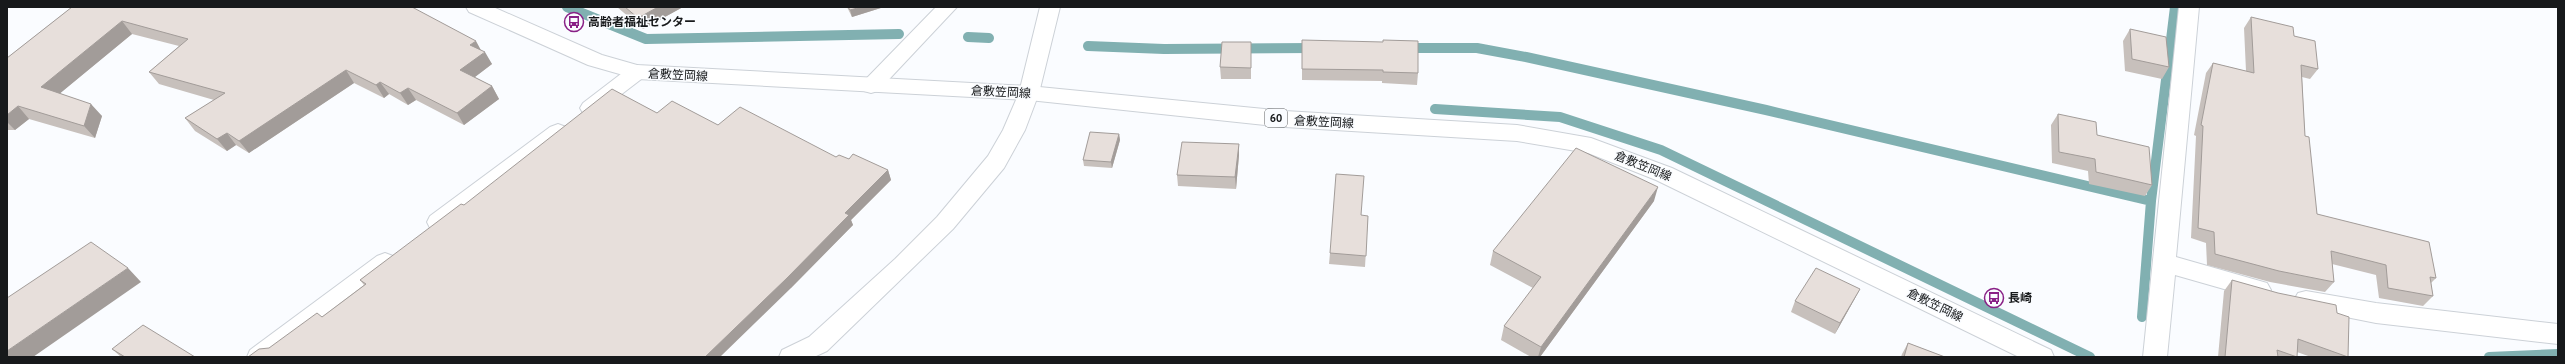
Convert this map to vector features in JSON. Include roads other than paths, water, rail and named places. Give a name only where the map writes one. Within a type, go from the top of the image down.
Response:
[{"type":"street","name":"倉敷笠岡線","points":[[476,7],[595,60],[637,72],[871,86],[1029,93],[1285,119],[1517,133],[1591,146],[1664,174],[2042,357]]},
{"type":"street","points":[[871,86],[947,7]]},
{"type":"street","points":[[792,357],[818,344],[903,265],[945,223],[996,162],[1014,130],[1029,93],[1050,7]]},
{"type":"street","points":[[2155,357],[2189,7]]},
{"type":"street","points":[[423,234],[637,72]]},
{"type":"street","points":[[259,357],[404,248]]},
{"type":"street","points":[[2164,263],[2218,280],[2284,296],[2376,313],[2558,334]]},
{"type":"waterway","points":[[567,7],[646,39],[899,34]]},
{"type":"waterway","points":[[2151,201],[2175,7]]},
{"type":"waterway","points":[[968,37],[989,38]]},
{"type":"waterway","points":[[1088,46],[1164,49],[1315,48]]},
{"type":"waterway","points":[[1405,48],[1477,48],[1526,57],[1766,110],[2151,201]]},
{"type":"waterway","points":[[1435,109],[1560,117],[1661,150],[2090,357]]},
{"type":"waterway","points":[[2142,317],[2151,201]]},
{"type":"waterway","points":[[2489,357],[2558,354]]},
{"type":"place","name":"高齢者福祉センター","points":[[574,22]]},
{"type":"place","name":"長崎","points":[[1994,298]]}]
